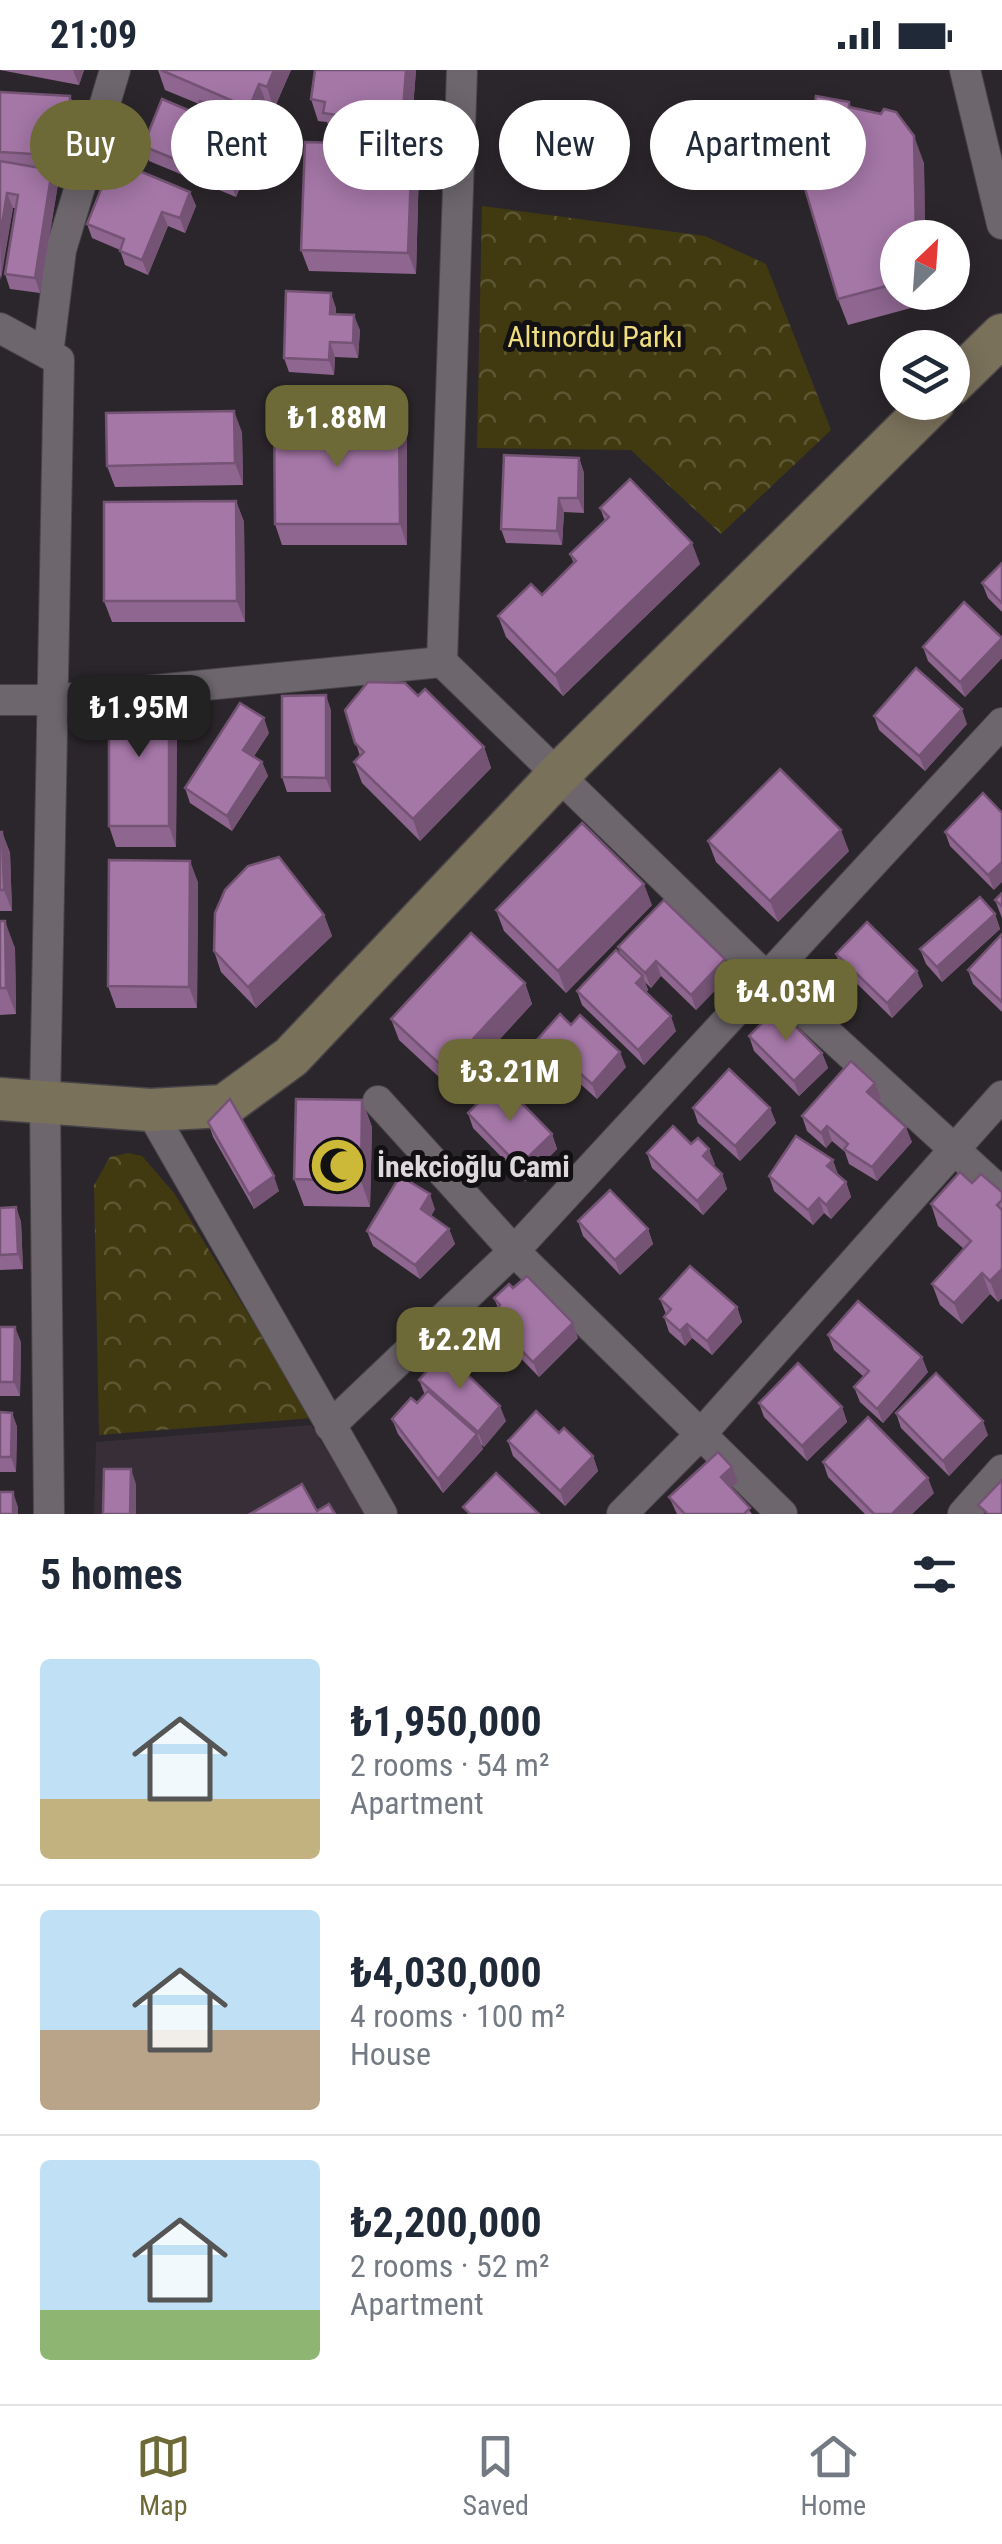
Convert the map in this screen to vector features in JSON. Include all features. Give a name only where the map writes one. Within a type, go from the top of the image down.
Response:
[{"type":"street","points":[[48,354],[60,250],[115,70]]},
{"type":"street","points":[[462,70],[442,662],[766,977],[1002,1194]]},
{"type":"street","points":[[965,70],[1002,224]]},
{"type":"street","points":[[0,328],[59,360],[45,1102],[50,1514]]},
{"type":"street","points":[[970,366],[1002,335]]},
{"type":"street","points":[[0,1099],[150,1110],[224,1106],[291,1057],[558,775],[916,420]]},
{"type":"street","points":[[0,700],[53,700],[442,662]]},
{"type":"street","points":[[330,1426],[514,1252],[1002,723]]},
{"type":"street","points":[[622,1514],[701,1434],[1002,1096]]},
{"type":"street","points":[[378,1101],[514,1252],[782,1514]]},
{"type":"street","points":[[150,1110],[382,1514]]},
{"type":"street","points":[[963,1514],[1002,1470]]},
{"type":"shaded area","points":[[311,1425],[365,1514],[94,1514],[96,1442]]},
{"type":"green space","name":"Altınordu Parkı","points":[[482,206],[705,236],[766,264],[831,430],[721,534],[631,450],[477,448]]},
{"type":"green space","points":[[128,1153],[142,1156],[174,1193],[312,1418],[99,1435],[94,1185],[110,1157]]},
{"type":"building","points":[[161,70],[274,70],[267,87],[259,84],[252,100],[230,100]]},
{"type":"building","points":[[315,70],[406,70],[404,100],[311,99]]},
{"type":"building","points":[[0,92],[70,96],[70,100],[30,100],[30,154],[0,152]]},
{"type":"building","points":[[162,99],[171,103],[171,158],[151,149],[151,126]]},
{"type":"building","points":[[866,111],[896,112],[914,136],[916,220],[880,220],[880,288],[838,299],[805,190],[866,190]]},
{"type":"building","points":[[305,142],[323,143],[323,190],[410,190],[408,253],[301,250]]},
{"type":"building","points":[[0,161],[30,166],[30,190],[49,190],[35,278],[5,274],[18,195],[7,193],[0,237]]},
{"type":"building","points":[[151,176],[171,184],[171,190],[190,192],[180,218],[162,212],[142,260],[120,251],[124,239],[87,224],[101,190],[151,190]]},
{"type":"building","points":[[286,291],[331,293],[330,314],[354,315],[353,343],[330,342],[329,360],[284,358]]},
{"type":"building","points":[[234,411],[235,463],[107,466],[106,413]]},
{"type":"building","points":[[274,415],[399,415],[400,524],[275,524]]},
{"type":"building","points":[[504,455],[579,458],[578,498],[559,498],[557,531],[501,529]]},
{"type":"building","points":[[630,479],[692,543],[555,675],[498,616],[531,584],[542,595],[576,561],[570,554],[609,517],[600,508]]},
{"type":"building","points":[[236,501],[237,601],[104,601],[104,502]]},
{"type":"building","points":[[1002,563],[1002,603],[982,583]]},
{"type":"building","points":[[964,602],[1002,638],[960,682],[923,647]]},
{"type":"building","points":[[916,668],[962,709],[919,756],[874,716]]},
{"type":"building","points":[[368,682],[405,683],[418,696],[425,689],[484,747],[413,819],[354,762],[364,752],[355,743],[345,710]]},
{"type":"building","points":[[109,694],[169,695],[169,826],[109,826]]},
{"type":"building","points":[[326,695],[326,778],[282,777],[282,696]]},
{"type":"building","points":[[240,703],[264,718],[243,750],[262,762],[227,816],[185,788]]},
{"type":"building","points":[[780,769],[841,830],[770,901],[708,841]]},
{"type":"building","points":[[983,793],[1002,813],[1002,862],[988,875],[945,832]]},
{"type":"building","points":[[582,823],[644,884],[558,971],[496,910]]},
{"type":"building","points":[[2,832],[4,890],[0,890]]},
{"type":"building","points":[[279,857],[324,915],[248,987],[214,951],[215,913],[225,890],[248,866]]},
{"type":"building","points":[[109,860],[190,861],[189,987],[108,986]]},
{"type":"building","points":[[980,897],[995,914],[937,967],[920,949]]},
{"type":"building","points":[[664,900],[725,959],[691,995],[656,961],[645,973],[618,947]]},
{"type":"building","points":[[0,921],[5,921],[6,988],[0,988]]},
{"type":"building","points":[[867,922],[917,971],[887,1003],[836,954]]},
{"type":"building","points":[[471,933],[525,983],[445,1069],[391,1019]]},
{"type":"building","points":[[1002,934],[1002,1002],[968,970]]},
{"type":"building","points":[[616,950],[643,976],[636,983],[671,1016],[638,1050],[577,991]]},
{"type":"building","points":[[777,1008],[822,1053],[794,1081],[749,1036]]},
{"type":"building","points":[[560,1014],[571,1025],[580,1015],[620,1052],[592,1084],[571,1065],[560,1077],[528,1050]]},
{"type":"building","points":[[851,1061],[875,1083],[867,1092],[906,1127],[872,1167],[844,1149],[848,1144],[827,1126],[821,1133],[802,1116]]},
{"type":"building","points":[[729,1069],[770,1108],[735,1146],[693,1108]]},
{"type":"building","points":[[500,1081],[552,1134],[519,1166],[468,1113]]},
{"type":"building","points":[[230,1099],[274,1176],[249,1194],[208,1122]]},
{"type":"building","points":[[296,1099],[362,1100],[361,1181],[294,1179]]},
{"type":"building","points":[[673,1126],[691,1144],[698,1138],[709,1149],[703,1156],[722,1174],[697,1201],[647,1153]]},
{"type":"building","points":[[796,1136],[833,1160],[827,1166],[846,1182],[826,1205],[819,1198],[808,1210],[769,1176]]},
{"type":"building","points":[[960,1172],[972,1183],[981,1174],[1002,1192],[997,1205],[1002,1210],[1002,1269],[990,1281],[982,1273],[954,1303],[932,1284],[971,1241],[931,1204]]},
{"type":"building","points":[[400,1176],[430,1194],[421,1209],[449,1229],[415,1265],[367,1231]]},
{"type":"building","points":[[610,1190],[648,1229],[615,1260],[578,1221]]},
{"type":"building","points":[[16,1207],[18,1254],[0,1255],[0,1208]]},
{"type":"building","points":[[690,1266],[737,1307],[707,1341],[687,1324],[680,1331],[664,1317],[671,1309],[660,1299]]},
{"type":"building","points":[[527,1276],[573,1323],[533,1362],[489,1317],[500,1305],[494,1298],[509,1284],[513,1288]]},
{"type":"building","points":[[858,1301],[922,1357],[877,1409],[854,1387],[869,1371],[828,1335]]},
{"type":"building","points":[[0,1327],[15,1327],[14,1382],[0,1382]]},
{"type":"building","points":[[444,1352],[500,1406],[478,1432],[419,1380]]},
{"type":"building","points":[[798,1363],[842,1407],[802,1446],[759,1403]]},
{"type":"building","points":[[936,1373],[983,1421],[943,1461],[896,1413]]},
{"type":"building","points":[[428,1391],[477,1434],[438,1479],[392,1419],[411,1398],[417,1403]]},
{"type":"building","points":[[536,1411],[559,1433],[564,1428],[593,1456],[560,1491],[508,1441]]},
{"type":"building","points":[[0,1412],[12,1413],[11,1457],[0,1457]]},
{"type":"building","points":[[868,1417],[928,1478],[892,1514],[874,1514],[823,1462]]},
{"type":"building","points":[[718,1452],[732,1467],[721,1477],[750,1508],[744,1514],[685,1514],[669,1497]]},
{"type":"building","points":[[104,1469],[131,1469],[130,1514],[103,1514]]},
{"type":"building","points":[[496,1473],[539,1514],[470,1514],[463,1507]]},
{"type":"building","points":[[1002,1480],[1002,1514],[988,1514],[978,1505]]},
{"type":"building","points":[[302,1484],[317,1511],[329,1504],[335,1514],[250,1514]]},
{"type":"building","points":[[0,1492],[13,1492],[13,1514],[0,1514]]},
{"type":"place","name":"İnekcioğlu Cami","points":[[338,1166]]}]
